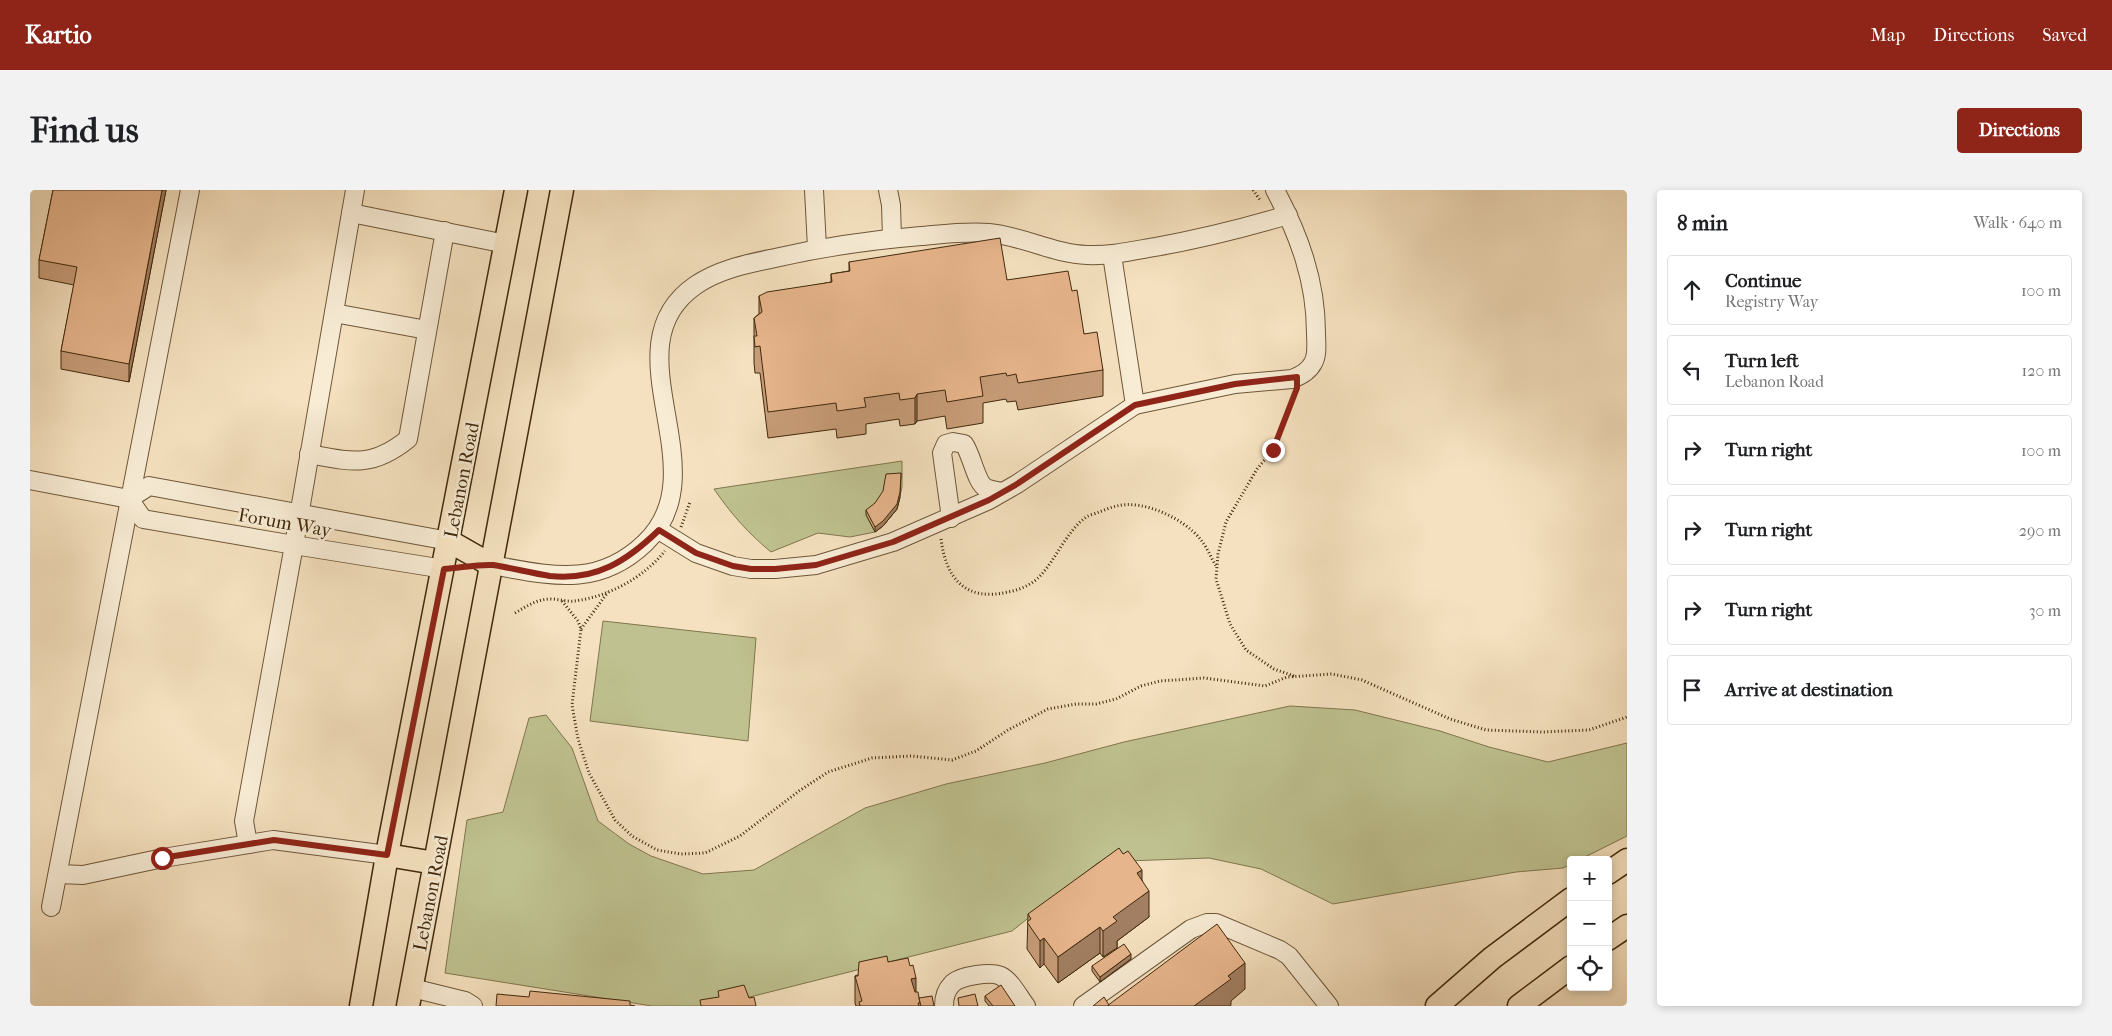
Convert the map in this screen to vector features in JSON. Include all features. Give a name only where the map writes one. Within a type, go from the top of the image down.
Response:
[{"type":"main road","name":"Lebanon Road","points":[[361,1006],[387,855],[516,190]]},
{"type":"main road","name":"Lebanon Road","points":[[410,997],[562,190]]},
{"type":"main road","points":[[449,541],[491,565]]},
{"type":"main road","points":[[444,569],[491,565]]},
{"type":"main road","points":[[387,855],[435,862]]},
{"type":"main road","points":[[1612,870],[1627,860]]},
{"type":"main road","points":[[1437,1006],[1492,958],[1568,901]]},
{"type":"main road","points":[[1612,936],[1627,926]]},
{"type":"main road","points":[[1519,1006],[1567,970]]},
{"type":"street","points":[[51,907],[190,190]]},
{"type":"street","points":[[248,844],[244,821],[355,190]]},
{"type":"street","points":[[814,190],[818,248]]},
{"type":"street","points":[[888,190],[891,205],[892,238]]},
{"type":"street","points":[[659,530],[696,553],[712,560],[751,569],[816,565],[893,542],[945,520],[1002,492],[1135,405],[1235,384],[1297,377],[1306,372],[1314,363],[1316,352],[1316,313],[1306,260],[1280,217],[1275,190]]},
{"type":"street","points":[[351,212],[506,244]]},
{"type":"street","points":[[491,565],[549,576],[568,577],[585,575],[621,562],[637,551],[659,530],[670,504],[674,472],[658,353],[668,319],[686,293],[716,273],[733,267],[818,248],[892,238],[970,232],[1007,235],[1069,253],[1112,255],[1214,236],[1280,217]]},
{"type":"street","points":[[309,454],[351,461],[377,459],[393,451],[408,439],[444,232]]},
{"type":"street","points":[[1112,255],[1135,405]]},
{"type":"street","points":[[334,313],[427,330]]},
{"type":"street","points":[[945,520],[942,453],[946,444],[953,442],[964,444],[970,452],[979,479],[985,488],[1002,492]]},
{"type":"street","points":[[30,480],[129,498]]},
{"type":"street","name":"Forum Way","points":[[444,569],[143,519],[129,498],[149,486],[449,541]]},
{"type":"street","points":[[58,874],[83,875],[162,858],[274,840],[387,855]]},
{"type":"street","points":[[1082,1006],[1191,929],[1207,923],[1216,923],[1280,950],[1289,956],[1329,1006]]},
{"type":"street","points":[[944,1006],[950,985],[956,980],[986,973],[1000,975],[1007,980],[1026,1006]]},
{"type":"street","points":[[410,997],[465,1001],[473,1006]]},
{"type":"path","points":[[1253,190],[1280,217]]},
{"type":"path","points":[[1296,677],[1274,669],[1246,650],[1230,624],[1216,579],[1218,554],[1226,522],[1257,469],[1273,450],[1297,388],[1297,377]]},
{"type":"path","points":[[679,532],[690,502]]},
{"type":"path","points":[[945,520],[943,558],[963,587],[986,596],[1019,590],[1041,575],[1085,517],[1118,505],[1140,506],[1164,512],[1189,527],[1202,540],[1217,568]]},
{"type":"path","points":[[581,629],[608,591]]},
{"type":"path","points":[[562,600],[578,621],[581,629],[572,705],[578,739],[589,773],[614,820],[632,836],[657,850],[681,854],[705,853],[740,836],[798,791],[828,772],[872,758],[911,756],[952,760],[976,751],[1008,730],[1048,709],[1076,704],[1096,704],[1116,699],[1141,686],[1160,681],[1204,678],[1265,686],[1287,677],[1332,674],[1362,680],[1450,719],[1486,730],[1543,732],[1588,730],[1627,717]]},
{"type":"green space","points":[[902,461],[902,487],[897,509],[883,526],[875,532],[850,537],[818,533],[771,552],[741,523],[714,489]]},
{"type":"green space","points":[[603,621],[756,638],[748,741],[590,721]]},
{"type":"green space","points":[[1290,706],[1355,710],[1440,731],[1489,747],[1548,762],[1627,743],[1627,836],[1587,856],[1567,856],[1567,866],[1563,868],[1516,872],[1333,904],[1261,869],[1209,858],[1099,862],[1012,931],[714,1006],[652,1006],[445,973],[467,820],[503,812],[529,718],[546,715],[572,748],[598,821],[629,844],[651,856],[703,874],[754,870],[865,808],[946,784],[1045,763],[1124,742]]},
{"type":"building","points":[[53,190],[162,190],[129,364],[61,351],[77,267],[39,260]]},
{"type":"building","points":[[1000,238],[1007,280],[1068,271],[1072,291],[1077,290],[1084,334],[1097,332],[1103,370],[1018,383],[1016,374],[1007,376],[1006,373],[980,377],[983,396],[947,402],[945,390],[917,394],[915,398],[900,400],[899,393],[864,398],[866,407],[837,411],[836,403],[768,412],[760,346],[755,347],[754,336],[757,336],[754,318],[762,312],[759,296],[767,292],[832,282],[831,274],[850,271],[849,262]]},
{"type":"building","points":[[901,473],[897,504],[883,521],[875,527],[866,510],[875,503],[883,491],[886,474]]},
{"type":"building","points":[[1119,848],[1123,854],[1128,851],[1142,870],[1137,873],[1149,891],[1113,917],[1117,921],[1103,931],[1100,927],[1058,957],[1044,938],[1040,941],[1027,922],[1031,919],[1028,914]]},
{"type":"building","points":[[1217,924],[1245,963],[1228,976],[1231,979],[1194,1006],[1107,1006]]},
{"type":"building","points":[[1124,944],[1131,954],[1100,977],[1092,966]]},
{"type":"building","points":[[887,956],[888,962],[908,958],[910,966],[913,965],[916,978],[911,979],[915,992],[918,992],[919,1006],[860,1006],[859,1002],[862,1001],[855,976],[858,976],[859,962]]},
{"type":"building","points":[[744,985],[749,998],[754,997],[756,1006],[701,1006],[700,1000],[719,997],[718,991]]},
{"type":"building","points":[[1001,985],[1015,1006],[993,1006],[985,996]]},
{"type":"building","points":[[530,991],[630,1001],[630,1005],[635,1006],[496,1006],[497,994],[529,997]]},
{"type":"building","points":[[975,994],[978,1006],[959,1006],[958,998]]},
{"type":"building","points":[[932,996],[934,1006],[921,1006],[919,998]]},
{"type":"building","points":[[1104,997],[1109,1005],[1093,1006]]},
{"type":"route","points":[[162,858],[274,840],[387,855],[444,569],[491,565],[549,576],[568,577],[585,575],[621,562],[637,551],[659,530],[696,553],[733,566],[751,569],[775,569],[816,565],[893,542],[989,500],[1017,484],[1135,405],[1235,384],[1297,377],[1297,388],[1273,450]]}]
